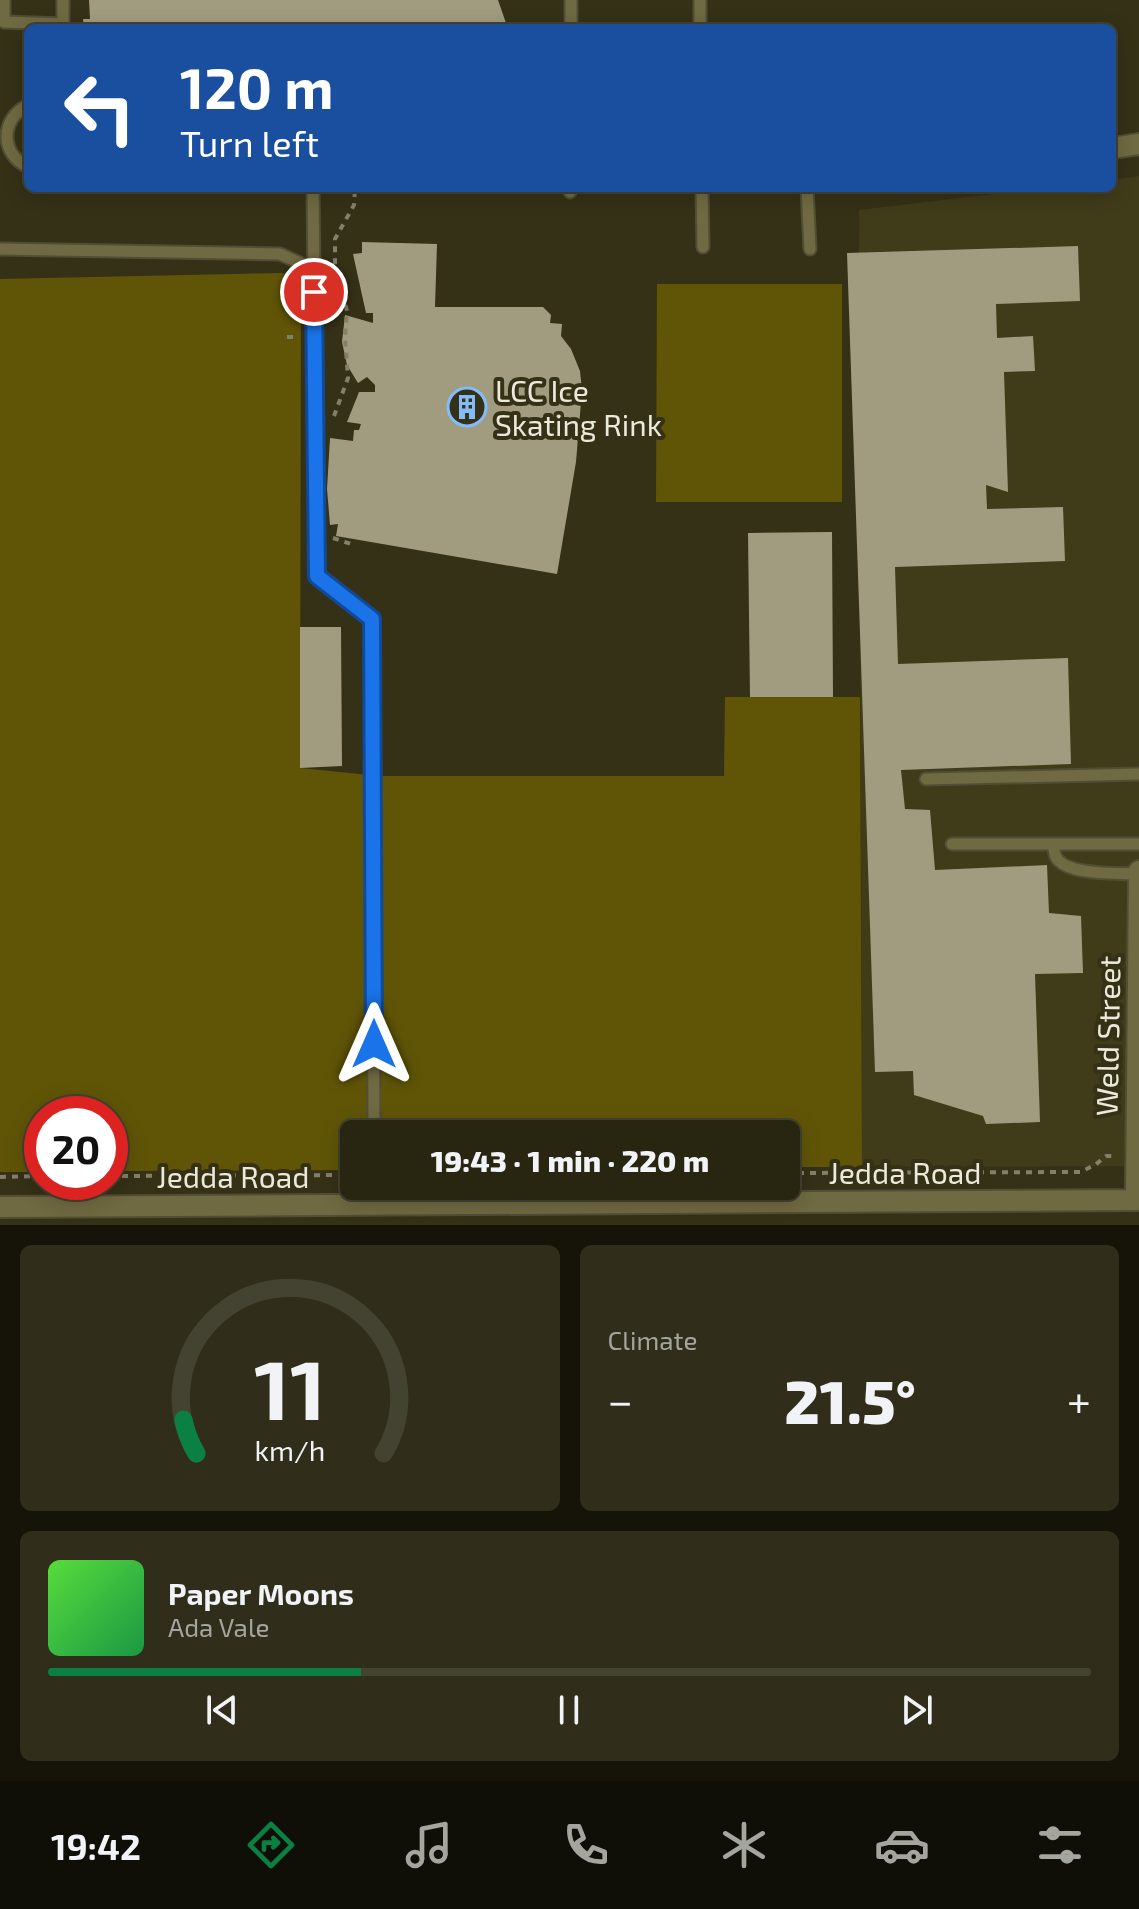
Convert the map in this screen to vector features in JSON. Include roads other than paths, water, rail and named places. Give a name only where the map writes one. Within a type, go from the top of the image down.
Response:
[{"type":"street","points":[[1116,147],[1139,144]]},
{"type":"street","name":"Weld Street","points":[[1138,1200],[1139,873]]},
{"type":"street","name":"Jedda Road","points":[[0,1207],[340,1197]]},
{"type":"street","name":"Jedda Road","points":[[536,1200],[696,1204],[1138,1200]]},
{"type":"street","points":[[696,1204],[696,1225]]},
{"type":"lane","points":[[4,0],[4,22],[63,24],[63,0]]},
{"type":"lane","points":[[571,0],[571,24]]},
{"type":"lane","points":[[700,0],[700,24]]},
{"type":"lane","points":[[24,107],[16,112],[3,131],[12,156],[24,164]]},
{"type":"lane","points":[[313,192],[317,576],[372,619],[374,1120]]},
{"type":"lane","points":[[702,192],[703,247]]},
{"type":"lane","points":[[807,192],[810,249]]},
{"type":"lane","points":[[3,249],[280,254],[313,269]]},
{"type":"lane","points":[[926,779],[1139,774]]},
{"type":"lane","points":[[952,844],[1139,844]]},
{"type":"lane","points":[[1053,844],[1056,858],[1065,866],[1081,871],[1139,873]]},
{"type":"place","name":"LCC Ice Skating Rink","points":[[467,407]]}]
